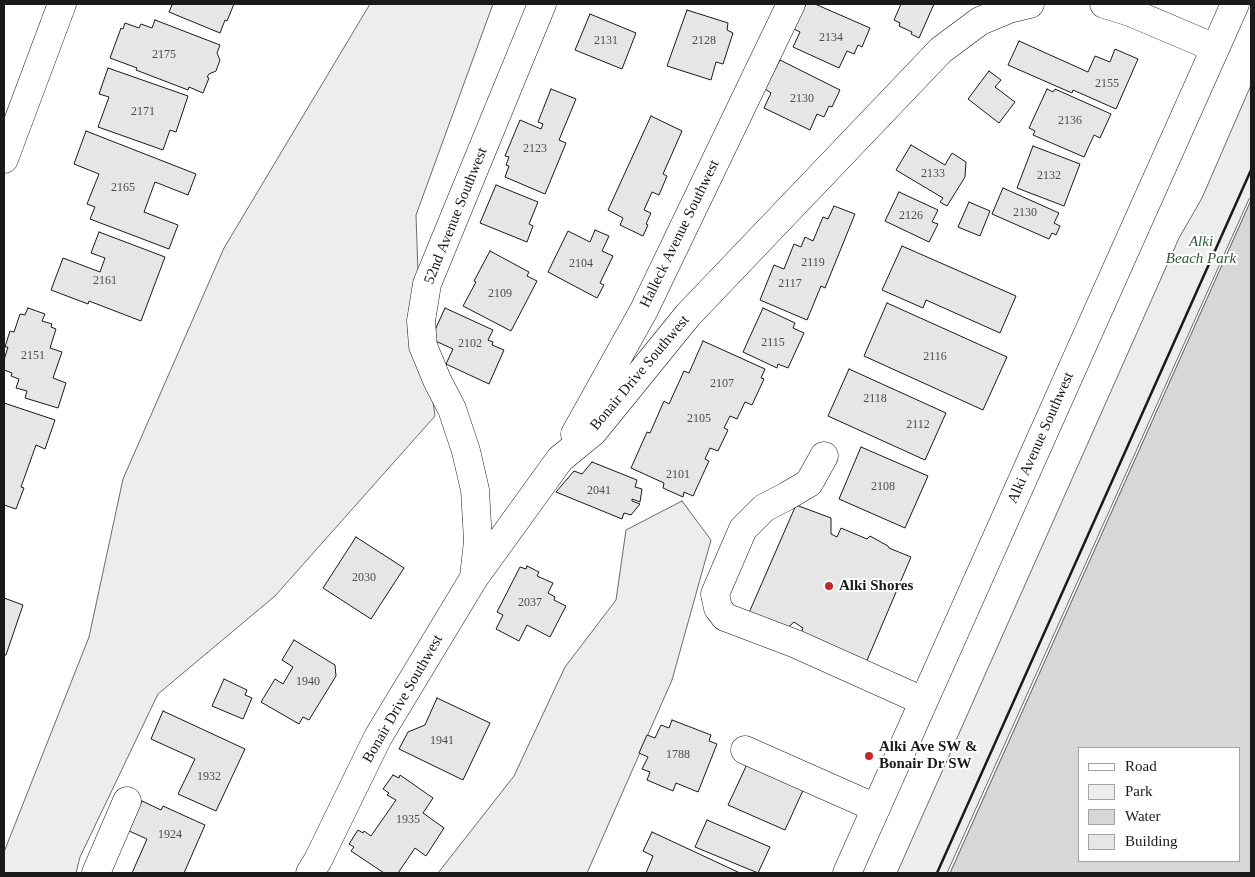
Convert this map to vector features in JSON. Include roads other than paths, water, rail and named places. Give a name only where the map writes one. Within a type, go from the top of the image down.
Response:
[{"type":"street","points":[[4,159],[62,4]]},
{"type":"street","name":"52nd Avenue Southwest","points":[[474,578],[478,541],[475,490],[466,451],[452,408],[437,380],[423,346],[421,321],[427,284],[542,4]]},
{"type":"street","name":"Halleck Avenue Southwest","points":[[560,459],[644,310],[791,4]]},
{"type":"street","name":"Bonair Drive Southwest","points":[[310,873],[378,737],[474,578],[560,459],[593,432],[688,315],[941,50],[980,21],[1009,9],[1030,4]]},
{"type":"street","points":[[1104,4],[1130,12],[1215,48]]},
{"type":"street","name":"Alki Avenue Southwest","points":[[846,873],[1235,4]]},
{"type":"street","points":[[824,456],[808,484],[764,508],[743,529],[716,594],[718,608],[725,617],[796,644],[924,701]]},
{"type":"street","points":[[745,750],[876,808]]},
{"type":"street","points":[[96,873],[127,801]]},
{"type":"water","points":[[1251,200],[1251,873],[950,873]]},
{"type":"place","name":"Alki Shores","points":[[829,586]]},
{"type":"place","name":"Alki Ave SW & Bonair Dr SW","points":[[869,756]]},
{"type":"park label","name":"Alki Beach Park","points":[[1201,250]]}]
